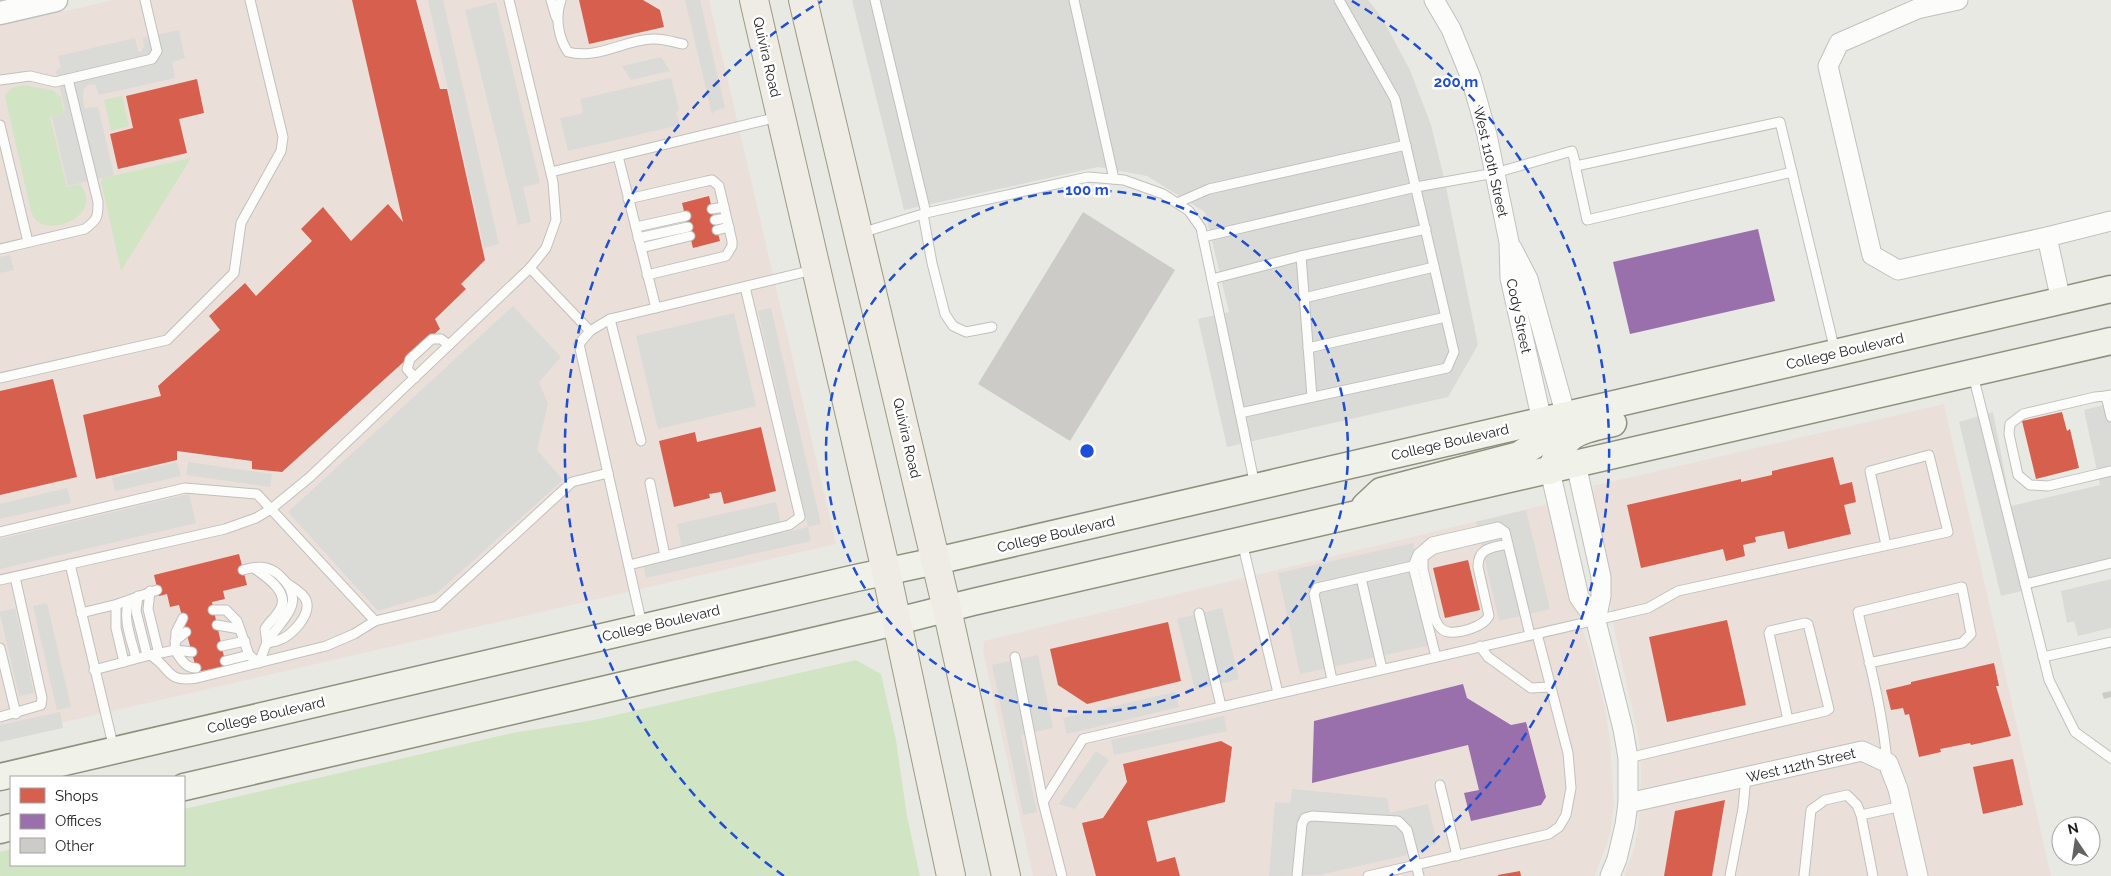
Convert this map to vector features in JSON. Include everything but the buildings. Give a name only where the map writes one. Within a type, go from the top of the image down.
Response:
[{"type":"main road","name":"Quivira Road","points":[[754,0],[886,571],[951,876]]},
{"type":"main road","name":"Quivira Road","points":[[803,0],[936,561],[1006,876]]},
{"type":"main road","name":"College Boulevard","points":[[0,777],[2111,289]]},
{"type":"main road","points":[[185,787],[2111,341]]},
{"type":"main road","points":[[1550,471],[1561,446],[1580,431],[1735,394],[1755,372]]},
{"type":"main road","points":[[1359,514],[1381,491],[1519,455],[1547,436],[1554,418]]},
{"type":"street","points":[[0,13],[56,0]]},
{"type":"street","name":"West 110th Street","points":[[1434,0],[1451,29],[1472,78],[1495,173],[1509,242]]},
{"type":"street","points":[[1958,0],[1917,9],[1840,43],[1828,66],[1872,255],[1898,270],[2111,221]]},
{"type":"street","points":[[2047,237],[2061,301]]},
{"type":"street","name":"Cody Street","points":[[1509,242],[1528,279],[1554,418]]},
{"type":"street","points":[[1576,464],[1601,577],[1601,596],[1596,621]]},
{"type":"street","points":[[1550,471],[1580,598],[1596,621],[1623,729],[1628,758],[1628,803],[1625,824],[1617,858],[1610,876]]},
{"type":"street","name":"West 112th Street","points":[[1628,803],[1862,751],[1888,763]]},
{"type":"street","points":[[1888,763],[1898,789],[1918,876]]},
{"type":"lane","points":[[0,80],[30,76],[55,82],[152,60],[157,51],[145,0]]},
{"type":"lane","points":[[0,378],[167,340],[234,273],[241,223],[280,151],[283,136],[250,0]]},
{"type":"lane","points":[[0,580],[226,529],[256,518],[271,509],[310,477],[530,268],[546,248],[556,220],[551,172],[509,0]]},
{"type":"lane","points":[[551,0],[562,44],[568,52],[578,55],[652,39],[683,44]]},
{"type":"lane","points":[[558,22],[561,0]]},
{"type":"lane","points":[[875,0],[925,213],[932,263],[945,314],[953,326],[966,332],[992,327]]},
{"type":"lane","points":[[1074,0],[1114,179]]},
{"type":"lane","points":[[1240,413],[1448,368],[1454,352],[1395,99],[1339,0]]},
{"type":"lane","points":[[0,249],[86,229],[98,215],[98,202],[68,79]]},
{"type":"lane","points":[[551,172],[781,116]]},
{"type":"lane","points":[[1576,165],[1780,122],[1836,353]]},
{"type":"lane","points":[[0,125],[28,242]]},
{"type":"lane","points":[[1177,203],[1209,189],[1406,145]]},
{"type":"lane","points":[[1203,237],[1416,187],[1495,173],[1572,151],[1587,220],[1792,172]]},
{"type":"lane","points":[[618,156],[656,308]]},
{"type":"lane","points":[[858,234],[925,213],[1088,177],[1124,180],[1163,194],[1189,211],[1201,228],[1255,487]]},
{"type":"lane","points":[[628,199],[712,180],[719,186],[732,246],[726,256],[647,275]]},
{"type":"lane","points":[[712,209],[724,207]]},
{"type":"lane","points":[[636,227],[686,216]]},
{"type":"lane","points":[[716,225],[727,222]]},
{"type":"lane","points":[[1212,278],[1301,256],[1426,230]]},
{"type":"lane","points":[[638,238],[689,231],[641,248]]},
{"type":"lane","points":[[1301,256],[1312,397]]},
{"type":"lane","points":[[1304,298],[1434,267]]},
{"type":"lane","points":[[530,268],[590,331]]},
{"type":"lane","points":[[643,627],[579,344],[590,331],[610,319],[816,269]]},
{"type":"lane","points":[[628,565],[789,525],[800,517],[745,287]]},
{"type":"lane","points":[[1308,348],[1446,317]]},
{"type":"lane","points":[[610,319],[641,441]]},
{"type":"lane","points":[[414,378],[407,369],[410,359],[432,339],[441,339],[449,345]]},
{"type":"lane","points":[[1972,372],[2049,680],[2075,732],[2111,758]]},
{"type":"lane","points":[[2111,418],[2108,396],[2096,397],[2023,414],[2010,424],[2009,434],[2018,475],[2030,485],[2048,486],[2111,471]]},
{"type":"lane","points":[[1043,802],[1082,739],[1480,646],[1596,621],[1648,608],[1678,591],[1886,546],[1948,532],[1929,456],[1870,471],[1886,546]]},
{"type":"lane","points":[[134,598],[136,611],[151,655],[172,676],[181,680],[197,678],[326,646],[354,634],[375,621],[437,606],[572,482],[608,473]]},
{"type":"lane","points":[[650,482],[665,556]]},
{"type":"lane","points":[[0,532],[185,488],[257,494],[375,621]]},
{"type":"lane","points":[[1368,876],[1549,834],[1559,827],[1566,815],[1571,788],[1568,753],[1505,532],[1498,527],[1432,542],[1418,554],[1418,565],[1436,657]]},
{"type":"lane","points":[[1242,542],[1278,693]]},
{"type":"lane","points":[[1418,565],[1438,626],[1449,632],[1479,626],[1486,623],[1489,616],[1478,567],[1480,553],[1487,549],[1508,544]]},
{"type":"lane","points":[[2025,584],[2111,563]]},
{"type":"lane","points":[[70,564],[114,751]]},
{"type":"lane","points":[[1332,680],[1314,594],[1318,588],[1418,565]]},
{"type":"lane","points":[[243,570],[265,567],[270,569],[302,594],[306,600],[307,609],[298,624],[288,635],[267,643]]},
{"type":"lane","points":[[254,568],[275,584],[280,593],[280,610],[265,630],[267,643]]},
{"type":"lane","points":[[0,717],[16,714],[41,705],[42,698],[15,577]]},
{"type":"lane","points":[[1361,578],[1382,669]]},
{"type":"lane","points":[[259,663],[267,643],[289,614],[292,594],[288,584]]},
{"type":"lane","points":[[1869,663],[1962,643],[1971,634],[1962,587],[1858,612],[1885,739],[1888,763]]},
{"type":"lane","points":[[81,613],[118,604],[154,591],[148,609],[158,650],[151,655]]},
{"type":"lane","points":[[134,598],[128,605],[127,616],[136,658]]},
{"type":"lane","points":[[118,604],[116,607],[116,628],[124,662]]},
{"type":"lane","points":[[214,610],[226,610],[237,621],[249,655],[259,663]]},
{"type":"lane","points":[[1199,613],[1221,706]]},
{"type":"lane","points":[[183,618],[176,632],[175,645],[183,662],[191,668],[196,668]]},
{"type":"lane","points":[[1628,758],[1788,720],[1829,710],[1808,624],[1805,623],[1770,631],[1769,633],[1788,720]]},
{"type":"lane","points":[[217,625],[240,629]]},
{"type":"lane","points":[[94,670],[151,655],[175,645],[186,632]]},
{"type":"lane","points":[[222,646],[245,641]]},
{"type":"lane","points":[[2044,657],[2111,642]]},
{"type":"lane","points":[[175,645],[192,652]]},
{"type":"lane","points":[[1480,646],[1488,657],[1531,688],[1550,687]]},
{"type":"lane","points":[[0,648],[16,714]]},
{"type":"lane","points":[[225,661],[249,655]]},
{"type":"lane","points":[[1015,656],[1043,802],[1062,876]]},
{"type":"lane","points":[[1730,876],[1743,808],[1746,777]]},
{"type":"lane","points":[[1440,785],[1457,856]]},
{"type":"lane","points":[[1804,876],[1811,810],[1825,800],[1847,795],[1857,805],[1861,815],[1873,876]]},
{"type":"lane","points":[[1861,815],[1902,806]]},
{"type":"lane","points":[[1297,876],[1302,824],[1303,820],[1308,816],[1398,821],[1406,830],[1419,876]]},
{"type":"shaded area","points":[[113,0],[709,0],[836,544],[0,737],[0,26]]},
{"type":"shaded area","points":[[428,0],[443,0],[499,244],[484,248]]},
{"type":"shaded area","points":[[685,0],[700,0],[725,108],[714,111],[712,114]]},
{"type":"shaded area","points":[[852,0],[1368,0],[1381,16],[1410,70],[1431,125],[1445,182],[1478,345],[1448,397],[1227,447],[1198,319],[1229,312],[1205,212],[1147,176],[1098,167],[904,210]]},
{"type":"shaded area","points":[[496,2],[540,183],[523,187],[531,222],[518,225],[465,10]]},
{"type":"shaded area","points":[[179,30],[185,58],[172,62],[175,78],[99,95],[95,84],[88,85],[84,89],[83,99],[85,108],[98,107],[114,175],[68,186],[52,117],[63,114],[65,110],[56,71],[61,67],[58,56],[135,38],[138,51],[141,52],[144,46],[143,38]]},
{"type":"shaded area","points":[[661,57],[670,71],[631,80],[622,66]]},
{"type":"shaded area","points":[[671,78],[679,109],[676,113],[680,125],[568,151],[560,118],[581,114],[583,111],[580,99]]},
{"type":"shaded area","points":[[10,255],[14,270],[0,273],[0,257]]},
{"type":"shaded area","points":[[513,306],[561,357],[539,382],[548,404],[537,450],[563,480],[437,593],[378,611],[288,512]]},
{"type":"shaded area","points":[[771,308],[821,524],[808,527],[758,311]]},
{"type":"shaded area","points":[[734,313],[756,406],[658,429],[636,336]]},
{"type":"shaded area","points":[[2111,403],[2111,569],[2001,596],[1959,422],[1993,412],[2011,506],[2100,485],[2084,410]]},
{"type":"shaded area","points":[[1944,404],[2051,876],[1624,876],[1634,849],[1639,821],[1641,772],[1639,739],[1615,633],[1593,499],[1593,486]]},
{"type":"shaded area","points":[[177,462],[181,476],[115,491],[112,478]]},
{"type":"shaded area","points":[[188,462],[272,474],[270,487],[186,475]]},
{"type":"shaded area","points":[[67,488],[71,503],[0,519],[0,504]]},
{"type":"shaded area","points":[[189,494],[196,523],[0,569],[0,539]]},
{"type":"shaded area","points":[[776,502],[783,533],[808,527],[811,541],[646,578],[643,563],[683,554],[677,524]]},
{"type":"shaded area","points":[[1548,504],[1573,600],[1591,654],[1605,708],[1610,740],[1614,805],[1610,835],[1595,876],[1033,876],[983,651],[984,641]]},
{"type":"shaded area","points":[[1526,510],[1550,609],[1499,621],[1476,522]]},
{"type":"shaded area","points":[[1413,543],[1435,644],[1300,674],[1278,573]]},
{"type":"shaded area","points":[[2111,579],[2111,628],[2078,636],[2074,621],[2067,623],[2061,591]]},
{"type":"shaded area","points":[[47,603],[71,707],[57,710],[33,606]]},
{"type":"shaded area","points":[[15,608],[34,693],[19,696],[0,614],[0,612]]},
{"type":"shaded area","points":[[1222,608],[1239,679],[1195,690],[1177,619]]},
{"type":"shaded area","points":[[1038,655],[1053,728],[1021,735],[1037,812],[1023,815],[992,665]]},
{"type":"shaded area","points":[[1175,692],[1179,707],[1067,734],[1063,718]]},
{"type":"shaded area","points":[[60,712],[63,728],[0,742],[0,725]]},
{"type":"shaded area","points":[[1224,716],[1227,731],[1114,755],[1111,740]]},
{"type":"shaded area","points":[[1096,751],[1109,760],[1075,809],[1059,804]]},
{"type":"shaded area","points":[[1292,789],[1387,798],[1390,813],[1428,804],[1437,844],[1403,856],[1319,875],[1269,876],[1275,802],[1290,803]]},
{"type":"green space","points":[[23,85],[52,90],[61,97],[64,112],[50,117],[67,187],[80,184],[86,194],[86,204],[82,212],[75,219],[56,226],[46,225],[37,221],[31,212],[5,96],[11,88]]},
{"type":"green space","points":[[122,96],[129,126],[111,131],[104,100]]},
{"type":"green space","points":[[191,158],[121,271],[101,181],[103,178]]},
{"type":"green space","points":[[856,660],[881,674],[896,740],[907,816],[920,876],[0,876],[0,852],[10,849],[10,866],[185,866],[185,809],[512,733],[594,720]]}]
